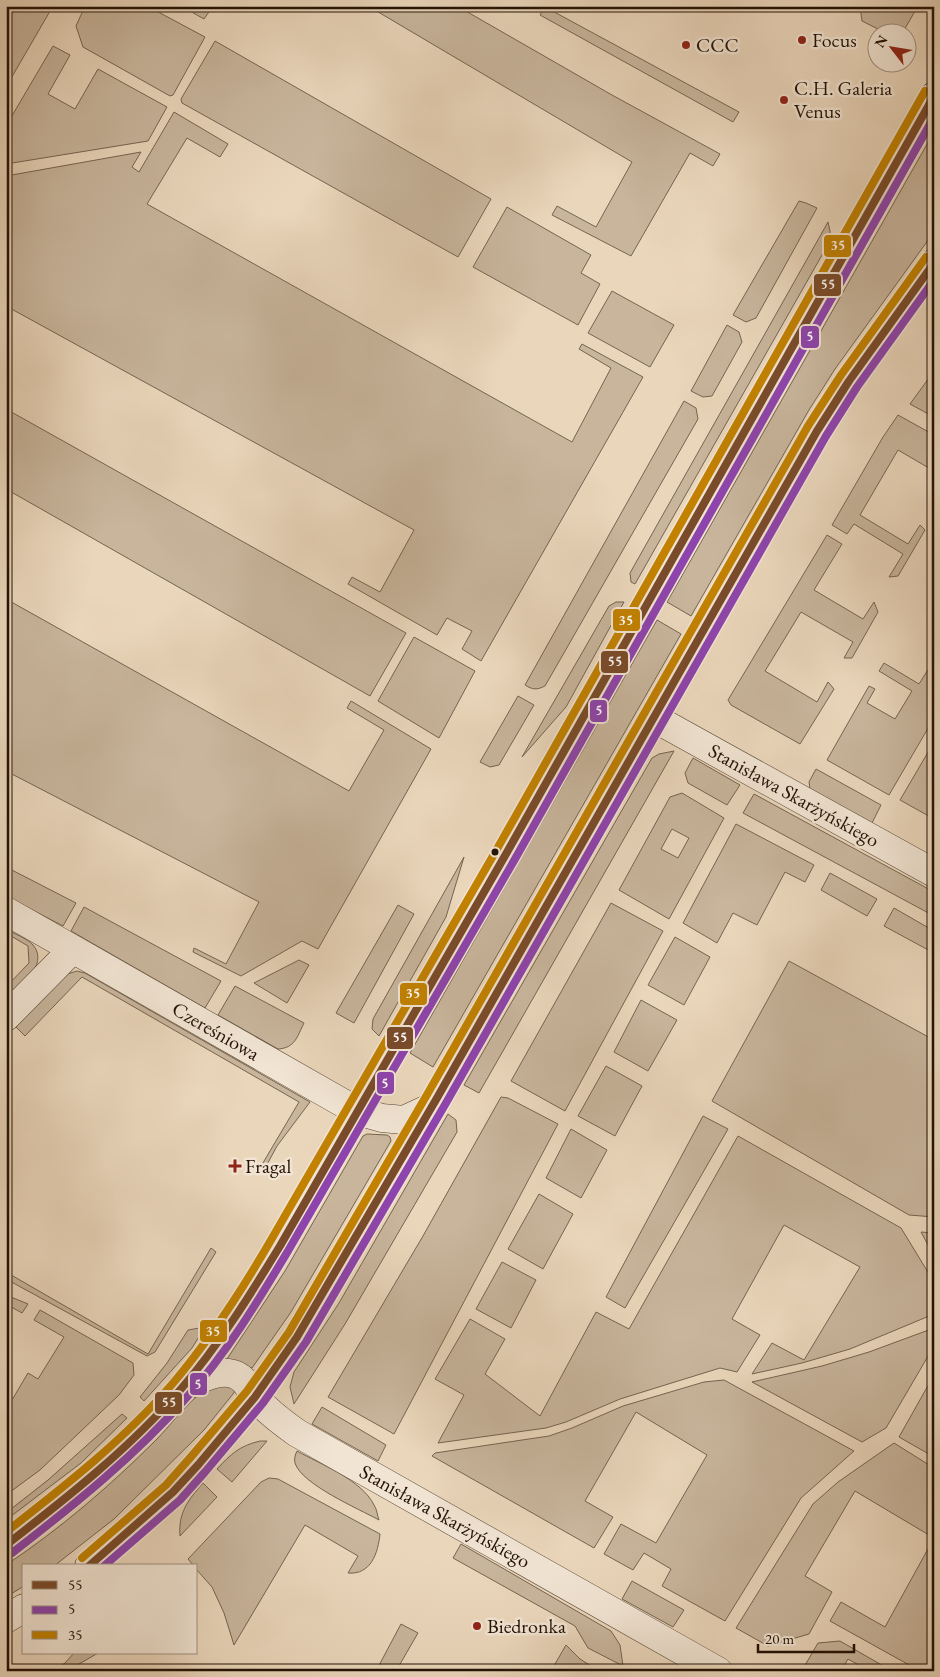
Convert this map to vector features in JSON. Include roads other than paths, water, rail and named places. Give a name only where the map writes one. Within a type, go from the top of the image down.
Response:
[{"type":"street","points":[[6,1545],[80,1488],[130,1441],[181,1388],[210,1352],[280,1245],[579,725],[734,446],[934,96]]},
{"type":"street","points":[[91,1564],[173,1492],[234,1424],[297,1337],[432,1107],[818,431],[849,381],[934,263]]},
{"type":"street","name":"Stanisława Skarżyńskiego","points":[[654,718],[934,873]]},
{"type":"street","name":"Czereśniowa","points":[[6,911],[357,1111],[382,1118],[404,1120],[432,1107]]},
{"type":"street","points":[[6,1017],[73,949]]},
{"type":"street","name":"Stanisława Skarżyńskiego","points":[[181,1388],[202,1378],[225,1372],[235,1374],[244,1381],[255,1397],[297,1433],[718,1671]]},
{"type":"street","points":[[6,1619],[22,1609]]},
{"type":"place","name":"Focus","points":[[802,40]]},
{"type":"place","name":"CCC","points":[[686,45]]},
{"type":"place","name":"C.H. Galeria Venus","points":[[784,100]]},
{"type":"place","name":"Fragal","points":[[235,1166]]},
{"type":"place","name":"Biedronka","points":[[477,1626]]}]
